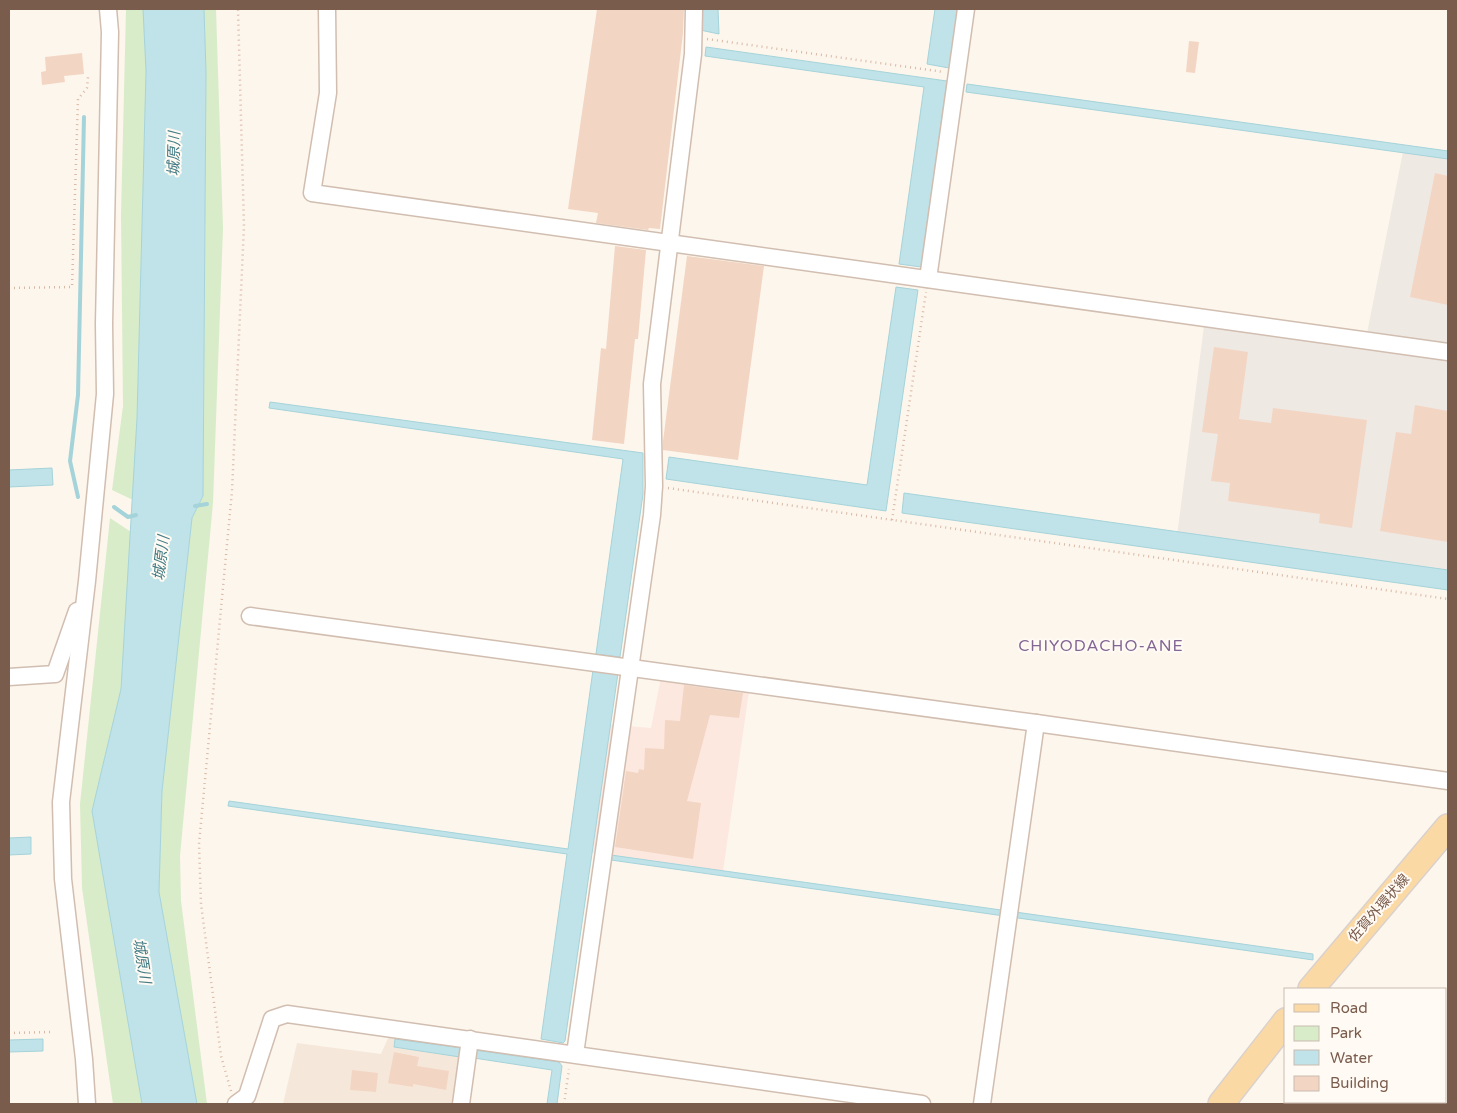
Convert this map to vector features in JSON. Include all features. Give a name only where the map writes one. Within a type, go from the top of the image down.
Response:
[{"type":"main road","name":"佐賀外環状線","points":[[1312,988],[1448,827]]},
{"type":"main road","points":[[1221,1104],[1284,1024]]},
{"type":"street","points":[[87,1104],[83,1049],[63,879],[61,802],[87,581],[105,394],[104,324],[110,32],[108,9]]},
{"type":"street","points":[[326,9],[328,93],[312,193],[1448,352]]},
{"type":"street","points":[[575,1054],[652,515],[654,486],[652,384],[692,54],[694,9]]},
{"type":"street","points":[[928,279],[966,9]]},
{"type":"street","points":[[9,677],[55,674],[87,581]]},
{"type":"street","points":[[250,616],[1036,723],[1448,782]]},
{"type":"street","points":[[982,1104],[1036,723]]},
{"type":"street","points":[[234,1100],[247,1096],[272,1019],[287,1014],[922,1104]]},
{"type":"street","points":[[460,1104],[470,1039]]},
{"type":"path","points":[[234,1100],[221,1056],[201,904],[199,844],[232,491],[244,226],[238,9]]},
{"type":"path","points":[[693,37],[957,74]]},
{"type":"path","points":[[9,288],[72,287],[78,98],[87,88],[88,77]]},
{"type":"path","points":[[892,520],[928,279]]},
{"type":"path","points":[[654,486],[1448,599]]},
{"type":"path","points":[[9,1033],[50,1032]]},
{"type":"path","points":[[564,1104],[570,1063],[575,1054]]},
{"type":"shaded area","points":[[1403,152],[1448,157],[1448,573],[1177,536],[1204,326],[1364,348]]},
{"type":"shaded area","points":[[663,667],[751,678],[723,871],[586,852],[604,724],[651,728]]},
{"type":"shaded area","points":[[389,1036],[472,1045],[464,1104],[283,1104],[297,1043],[381,1054]]},
{"type":"green space","points":[[126,9],[143,9],[146,71],[137,418],[133,500],[112,490],[123,406],[121,215]]},
{"type":"green space","points":[[204,9],[216,9],[223,228],[213,503],[180,856],[181,901],[207,1104],[197,1104],[159,892],[162,791],[192,518],[203,496],[206,72]]},
{"type":"green space","points":[[110,518],[131,532],[121,689],[92,811],[142,1104],[113,1104],[82,888],[80,804]]},
{"type":"water","name":"城原川","points":[[143,9],[204,9],[206,72],[203,496],[192,518],[162,791],[159,892],[197,1104],[142,1104],[92,811],[121,689],[137,418],[146,71]]},
{"type":"water","points":[[702,9],[718,9],[719,34],[700,30]]},
{"type":"water","points":[[935,9],[958,9],[949,68],[927,64]]},
{"type":"water","points":[[706,47],[947,81],[921,267],[899,264],[924,87],[705,56]]},
{"type":"water","points":[[967,84],[1448,151],[1448,159],[966,92]]},
{"type":"water","points":[[896,287],[918,290],[886,511],[666,479],[669,457],[867,485]]},
{"type":"water","points":[[270,402],[643,453],[643,494],[620,657],[596,654],[623,459],[269,408]]},
{"type":"water","points":[[52,468],[53,485],[9,487],[9,470]]},
{"type":"water","points":[[904,493],[1448,570],[1448,590],[902,513]]},
{"type":"water","points":[[593,670],[618,673],[565,1041],[563,1043],[541,1039],[567,854],[228,806],[229,801],[568,849]]},
{"type":"water","points":[[31,837],[31,854],[9,855],[9,838]]},
{"type":"water","points":[[611,855],[1313,954],[1313,960],[611,860]]},
{"type":"water","points":[[43,1039],[43,1051],[9,1052],[9,1040]]},
{"type":"water","points":[[395,1039],[462,1048],[460,1057],[394,1047]]},
{"type":"water","points":[[475,1050],[559,1062],[562,1066],[557,1104],[547,1104],[552,1070],[474,1058]]},
{"type":"building","points":[[597,9],[684,9],[683,33],[660,229],[649,228],[648,230],[596,223],[598,213],[568,209]]},
{"type":"building","points":[[1189,41],[1199,42],[1195,73],[1186,72]]},
{"type":"building","points":[[82,53],[84,74],[64,76],[65,82],[42,85],[41,72],[46,71],[45,57]]},
{"type":"building","points":[[1435,173],[1448,176],[1448,305],[1410,297]]},
{"type":"building","points":[[615,246],[646,250],[638,339],[635,339],[624,444],[592,440],[601,348],[606,349]]},
{"type":"building","points":[[687,256],[764,266],[738,460],[663,450]]},
{"type":"building","points":[[1214,347],[1248,352],[1239,419],[1271,423],[1273,408],[1367,420],[1352,528],[1319,523],[1320,514],[1228,501],[1230,483],[1211,481],[1218,434],[1202,432]]},
{"type":"building","points":[[1415,405],[1448,411],[1448,542],[1380,531],[1396,432],[1411,434]]},
{"type":"building","points":[[684,685],[743,693],[739,718],[710,715],[687,801],[701,803],[693,859],[615,847],[626,771],[638,773],[639,769],[644,770],[645,748],[664,749],[665,720],[680,721]]},
{"type":"building","points":[[394,1052],[419,1057],[417,1066],[449,1071],[446,1090],[413,1084],[413,1087],[388,1083]]},
{"type":"building","points":[[352,1070],[378,1073],[376,1092],[350,1090]]},
{"type":"waterway","points":[[78,497],[70,461],[78,395],[84,117]]},
{"type":"waterway","points":[[195,506],[207,504]]},
{"type":"waterway","points":[[114,507],[128,517],[136,515]]},
{"type":"district","name":"CHIYODACHO-ANE","points":[[1101,646]]}]
